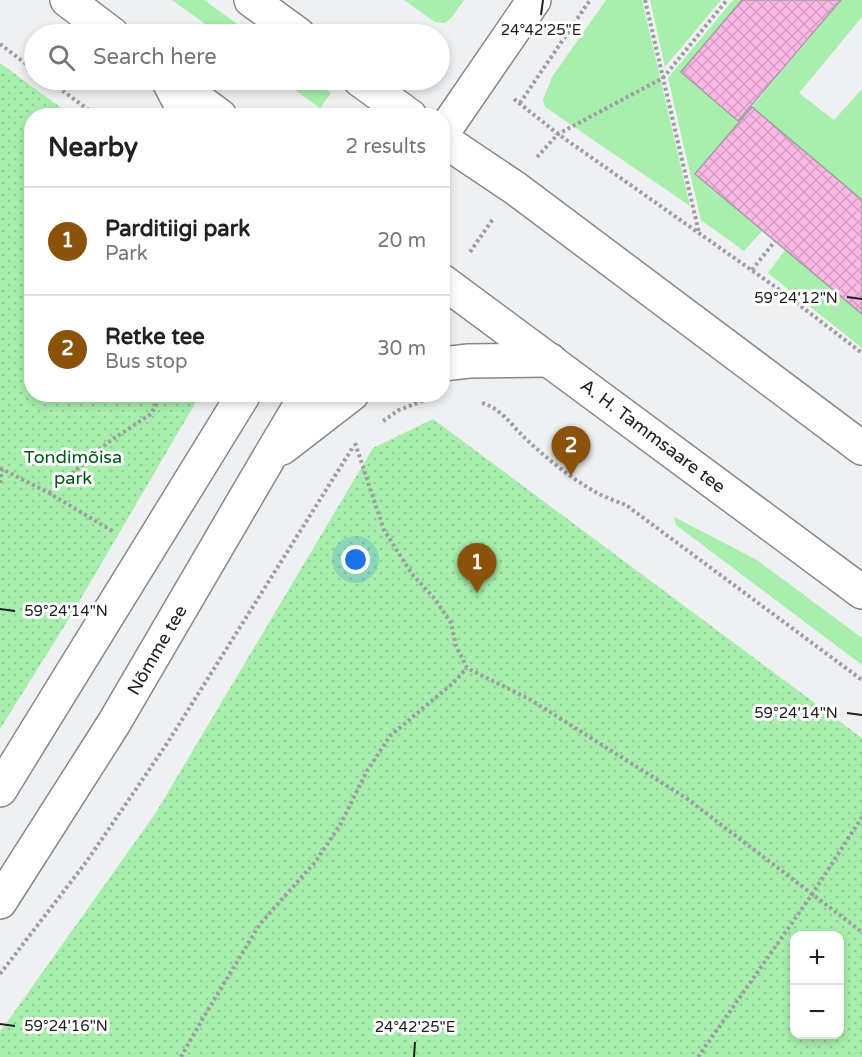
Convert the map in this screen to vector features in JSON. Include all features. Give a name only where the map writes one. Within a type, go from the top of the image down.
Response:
[{"type":"street","points":[[67,0],[99,24]]},
{"type":"street","points":[[250,0],[284,24]]},
{"type":"street","points":[[450,124],[534,0]]},
{"type":"street","points":[[175,90],[183,108]]},
{"type":"street","points":[[184,90],[209,108]]},
{"type":"street","points":[[374,90],[399,108]]},
{"type":"street","points":[[450,142],[862,448]]},
{"type":"street","name":"A. H. Tammsaare tee","points":[[450,287],[862,592]]},
{"type":"street","points":[[450,363],[550,360]]},
{"type":"street","points":[[0,790],[239,402]]},
{"type":"street","name":"Nõmme tee","points":[[0,902],[114,723],[303,402]]},
{"type":"street","points":[[267,460],[342,402]]},
{"type":"path","points":[[590,0],[520,103],[558,134],[752,270],[862,353]]},
{"type":"path","points":[[645,0],[700,234]]},
{"type":"path","points":[[539,154],[558,134],[663,78],[727,0]]},
{"type":"path","points":[[0,44],[24,62]]},
{"type":"path","points":[[62,90],[86,108]]},
{"type":"path","points":[[472,249],[481,236]]},
{"type":"path","points":[[752,270],[775,241]]},
{"type":"path","points":[[49,493],[110,441],[151,414],[158,402]]},
{"type":"path","points":[[374,427],[399,410],[419,402]]},
{"type":"path","points":[[479,402],[489,405],[506,417],[524,438],[571,476],[593,491],[626,506],[862,680]]},
{"type":"path","points":[[0,974],[87,861],[168,742],[355,443],[361,438]]},
{"type":"path","points":[[355,443],[384,530],[412,574],[435,599],[451,623],[456,646],[467,668],[531,700],[686,798],[862,932]]},
{"type":"path","points":[[0,483],[1,469],[49,493],[117,534]]},
{"type":"path","points":[[182,1057],[260,924],[316,861],[340,825],[367,771],[390,736],[453,683],[467,668]]},
{"type":"path","points":[[698,1057],[813,893],[862,817]]},
{"type":"green space","points":[[172,0],[204,0],[237,24],[205,24]]},
{"type":"green space","points":[[404,0],[464,0],[445,23],[435,22]]},
{"type":"green space","points":[[606,0],[642,0],[690,206],[545,107],[543,100],[552,77]]},
{"type":"green space","points":[[650,0],[721,0],[665,67]]},
{"type":"green space","points":[[733,0],[742,0],[681,72],[739,122],[695,174],[762,231],[744,251],[701,220],[668,78]]},
{"type":"green space","points":[[842,0],[862,0],[862,17],[799,93],[834,120],[862,89],[862,200],[752,107]]},
{"type":"green space","name":"Tondimõisa park","points":[[0,63],[24,81],[24,90],[37,90],[61,108],[24,108],[24,402],[196,402],[70,617],[0,729]]},
{"type":"green space","points":[[295,90],[327,90],[331,93],[320,108]]},
{"type":"green space","points":[[785,250],[862,314],[862,348],[768,273]]},
{"type":"green space","points":[[433,419],[862,738],[862,1057],[0,1057],[0,1032],[155,814],[373,448]]},
{"type":"green space","points":[[674,517],[757,560],[862,638],[862,665],[676,525]]},
{"type":"building","points":[[742,0],[841,0],[738,121],[681,72]]},
{"type":"building","points":[[752,107],[862,200],[862,314],[695,174]]},
{"type":"place","name":"Retke tee","points":[[571,476]]},
{"type":"place","name":"Parditiigi park","points":[[477,593]]}]
